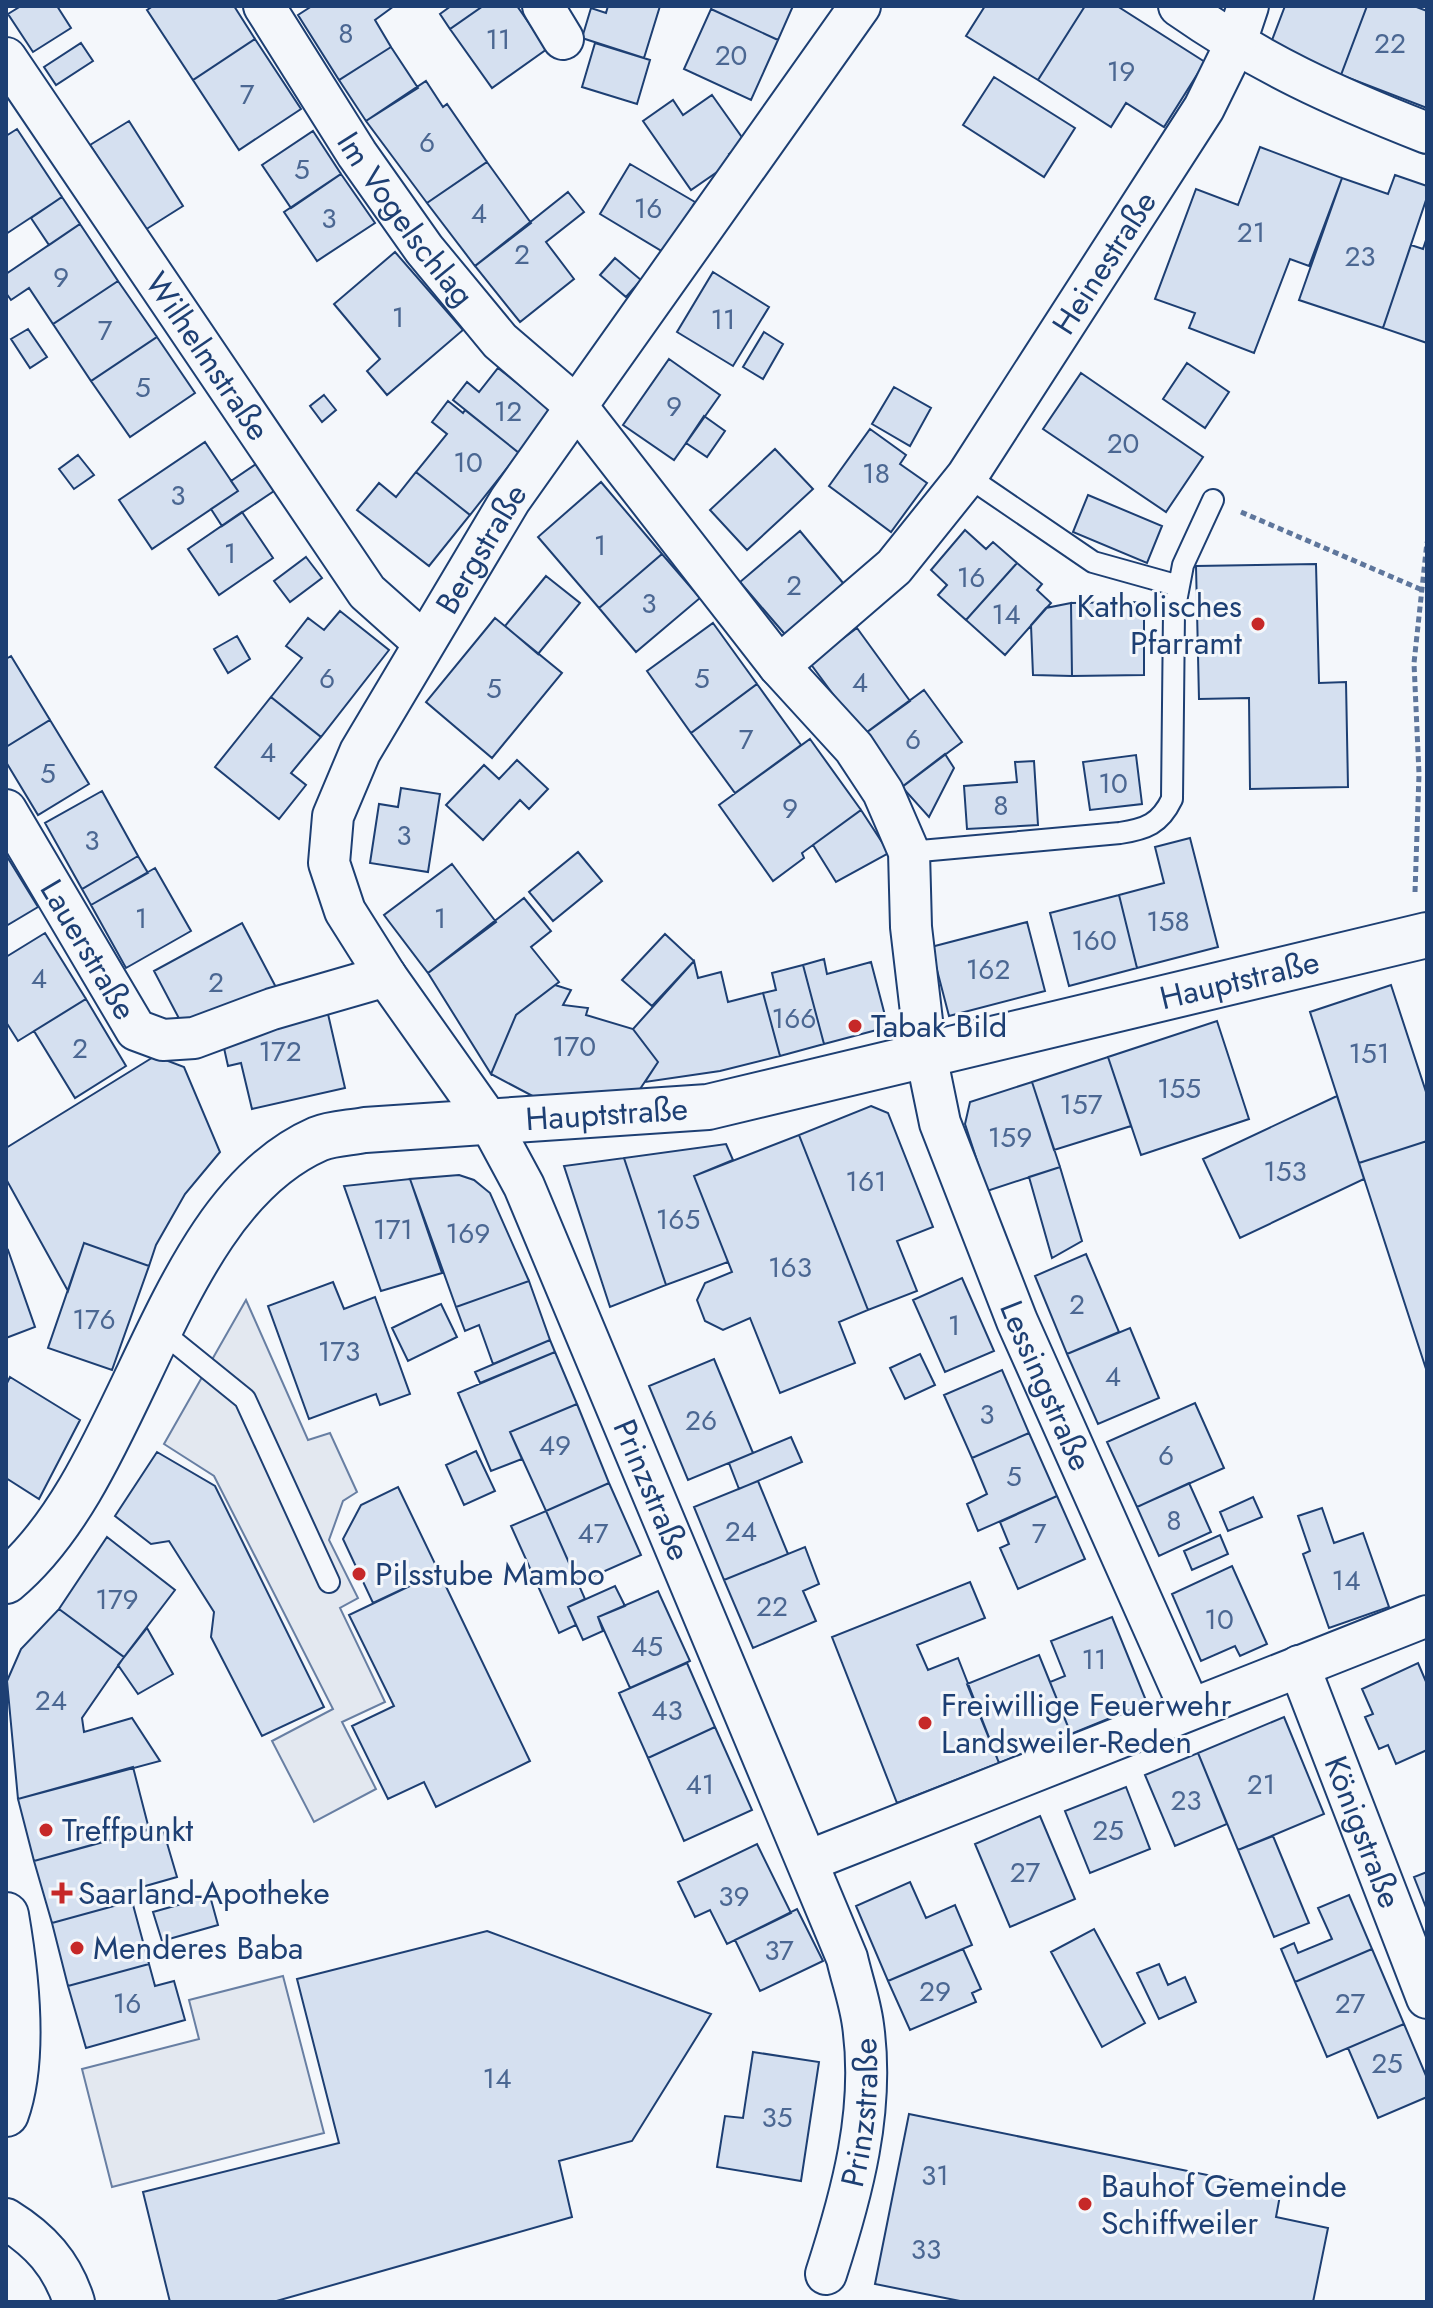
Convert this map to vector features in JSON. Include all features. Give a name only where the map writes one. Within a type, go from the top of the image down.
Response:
[{"type":"street","name":"Im Vogelschlag","points":[[264,6],[357,154],[424,249],[500,341],[578,408]]},
{"type":"street","name":"Bergstraße","points":[[490,1123],[386,976],[345,911],[329,863],[333,816],[360,752],[422,641],[510,500],[860,6]]},
{"type":"street","points":[[1179,6],[1235,45],[1321,92],[1427,133]]},
{"type":"street","name":"Heinestraße","points":[[779,666],[894,567],[967,476],[1204,108],[1235,45],[1248,6]]},
{"type":"street","name":"Wilhelmstraße","points":[[6,58],[367,592],[422,641]]},
{"type":"street","points":[[578,408],[779,666],[854,748],[883,792],[909,852],[911,927],[926,1055]]},
{"type":"street","name":"Lauerstraße","points":[[6,810],[136,1030],[163,1040],[194,1038],[285,1005],[386,976]]},
{"type":"street","name":"Hauptstraße","points":[[6,1581],[26,1564],[68,1512],[201,1254],[248,1189],[286,1157],[320,1138],[365,1130],[708,1107],[1420,936]]},
{"type":"street","name":"Lessingstraße","points":[[926,1055],[940,1123],[1017,1321],[1190,1709]]},
{"type":"street","name":"Prinzstraße","points":[[490,1123],[524,1186],[847,1958],[863,2025],[866,2102],[851,2194],[826,2274]]},
{"type":"street","points":[[808,1861],[1427,1616]]},
{"type":"street","name":"Königstraße","points":[[1299,1666],[1427,1998]]},
{"type":"street","points":[[6,1915],[17,2021],[13,2095],[6,2114]]},
{"type":"street","points":[[6,2219],[35,2239],[54,2258],[67,2280],[74,2302]]},
{"type":"lane","points":[[967,476],[1093,562],[1179,586]]},
{"type":"lane","points":[[909,852],[1120,833],[1147,829],[1164,815],[1172,799],[1172,657],[1179,586],[1183,565],[1213,500]]},
{"type":"lane","points":[[161,1331],[245,1399],[329,1582]]},
{"type":"path","points":[[1213,500],[1420,589]]},
{"type":"path","points":[[1420,936],[1419,774],[1414,663],[1427,542]]},
{"type":"shaded area","points":[[246,1300],[308,1440],[330,1433],[357,1492],[343,1501],[329,1540],[358,1598],[340,1608],[385,1702],[342,1722],[376,1789],[314,1822],[272,1741],[333,1709],[214,1476],[164,1444]]},
{"type":"shaded area","points":[[283,1976],[324,2133],[112,2187],[82,2069],[199,2039],[189,2000]]},
{"type":"building","points":[[21,6],[57,6],[71,28],[33,52],[8,14]]},
{"type":"building","points":[[153,6],[234,6],[255,39],[193,80],[147,10]]},
{"type":"building","points":[[312,6],[394,6],[375,20],[391,47],[339,80],[298,15]]},
{"type":"building","points":[[451,6],[483,6],[450,29],[440,14]]},
{"type":"building","points":[[483,6],[517,6],[547,49],[492,88],[450,29]]},
{"type":"building","points":[[608,6],[660,6],[644,58],[582,38],[591,8],[606,13]]},
{"type":"building","points":[[713,6],[793,6],[778,40],[711,9]]},
{"type":"building","points":[[985,6],[1085,6],[1038,80],[966,36]]},
{"type":"building","points":[[1085,6],[1117,6],[1205,62],[1164,127],[1126,103],[1111,127],[1038,80]]},
{"type":"building","points":[[1285,6],[1367,6],[1341,75],[1269,48]]},
{"type":"building","points":[[1367,6],[1414,6],[1427,11],[1427,108],[1341,75]]},
{"type":"building","points":[[711,9],[778,40],[751,100],[684,69]]},
{"type":"building","points":[[255,39],[301,109],[239,150],[193,80]]},
{"type":"building","points":[[81,43],[93,61],[56,85],[44,67]]},
{"type":"building","points":[[595,43],[650,60],[637,104],[582,87]]},
{"type":"building","points":[[391,47],[418,88],[366,121],[339,80]]},
{"type":"building","points":[[994,77],[1075,128],[1044,177],[963,125]]},
{"type":"building","points":[[426,81],[443,107],[447,104],[487,162],[427,203],[366,121]]},
{"type":"building","points":[[712,95],[746,143],[729,154],[733,161],[691,190],[643,121],[673,100],[683,115]]},
{"type":"building","points":[[129,121],[183,206],[145,230],[90,145]]},
{"type":"building","points":[[17,129],[62,197],[6,234],[6,136]]},
{"type":"building","points":[[313,131],[341,174],[291,208],[262,165]]},
{"type":"building","points":[[1260,147],[1342,178],[1309,266],[1290,259],[1254,353],[1189,328],[1195,313],[1155,299],[1196,189],[1238,205]]},
{"type":"building","points":[[487,162],[531,223],[475,266],[427,203]]},
{"type":"building","points":[[630,164],[695,202],[665,253],[600,214]]},
{"type":"building","points":[[341,174],[375,223],[317,261],[284,212]]},
{"type":"building","points":[[1395,175],[1427,186],[1427,197],[1383,328],[1299,300],[1342,178],[1388,194]]},
{"type":"building","points":[[568,192],[584,212],[546,242],[574,279],[520,322],[475,266]]},
{"type":"building","points":[[62,197],[80,224],[49,245],[31,218]]},
{"type":"building","points":[[80,224],[118,281],[53,324],[29,288],[11,300],[6,293],[6,274]]},
{"type":"building","points":[[1427,237],[1427,343],[1383,328],[1411,245],[1423,249]]},
{"type":"building","points":[[395,252],[463,330],[387,395],[367,371],[380,359],[334,304]]},
{"type":"building","points":[[615,258],[641,280],[626,297],[600,275]]},
{"type":"building","points":[[713,272],[769,307],[733,366],[677,332]]},
{"type":"building","points":[[118,281],[157,337],[91,381],[53,324]]},
{"type":"building","points":[[28,329],[47,357],[30,368],[11,339]]},
{"type":"building","points":[[764,332],[783,344],[763,379],[743,367]]},
{"type":"building","points":[[157,337],[195,393],[130,437],[91,381]]},
{"type":"building","points":[[669,359],[720,395],[674,460],[623,425]]},
{"type":"building","points":[[1187,363],[1229,392],[1205,428],[1163,399]]},
{"type":"building","points":[[498,368],[552,411],[519,453],[453,400],[467,382],[479,392]]},
{"type":"building","points":[[1081,373],[1203,457],[1166,512],[1043,429]]},
{"type":"building","points":[[894,387],[931,408],[910,446],[872,424]]},
{"type":"building","points":[[324,395],[336,410],[322,422],[310,406]]},
{"type":"building","points":[[448,401],[463,413],[465,410],[519,453],[470,515],[416,472],[447,434],[432,422]]},
{"type":"building","points":[[704,416],[725,431],[707,457],[686,443]]},
{"type":"building","points":[[870,429],[906,455],[900,464],[927,483],[891,532],[829,486]]},
{"type":"building","points":[[205,442],[238,491],[152,549],[119,500]]},
{"type":"building","points":[[775,449],[813,489],[747,550],[710,510]]},
{"type":"building","points":[[78,455],[94,475],[74,489],[59,469]]},
{"type":"building","points":[[256,464],[274,491],[222,526],[211,509],[238,491],[231,481]]},
{"type":"building","points":[[416,472],[470,515],[429,566],[357,510],[379,483],[396,497]]},
{"type":"building","points":[[601,482],[662,554],[599,608],[538,537]]},
{"type":"building","points":[[1088,495],[1162,526],[1147,563],[1073,532]]},
{"type":"building","points":[[242,512],[273,558],[219,595],[188,549]]},
{"type":"building","points":[[965,530],[986,549],[993,542],[1017,563],[966,620],[938,595],[947,585],[931,570]]},
{"type":"building","points":[[800,531],[848,589],[789,639],[740,582]]},
{"type":"building","points":[[662,554],[700,598],[636,652],[599,608]]},
{"type":"building","points":[[306,557],[322,578],[290,602],[274,581]]},
{"type":"building","points":[[1017,563],[1042,584],[1037,590],[1051,603],[1005,655],[966,620]]},
{"type":"building","name":"Katholisches Pfarramt","points":[[1316,564],[1319,683],[1346,682],[1348,787],[1250,789],[1249,698],[1199,699],[1196,566]]},
{"type":"building","points":[[546,576],[580,603],[538,654],[505,626]]},
{"type":"building","points":[[1144,602],[1144,675],[1072,676],[1071,603]]},
{"type":"building","points":[[1071,603],[1072,676],[1033,675],[1031,625],[1046,608]]},
{"type":"building","points":[[340,611],[389,650],[321,737],[271,697],[302,658],[286,646],[308,618],[324,630]]},
{"type":"building","points":[[495,618],[562,673],[492,758],[426,702]]},
{"type":"building","points":[[713,623],[757,684],[691,733],[647,671]]},
{"type":"building","points":[[857,628],[910,701],[863,735],[810,663]]},
{"type":"building","points":[[237,636],[250,659],[228,673],[214,649]]},
{"type":"building","points":[[11,656],[50,720],[6,747],[6,659]]},
{"type":"building","points":[[757,684],[801,745],[735,793],[691,733]]},
{"type":"building","points":[[924,690],[962,742],[902,787],[863,735]]},
{"type":"building","points":[[271,697],[321,737],[291,773],[306,785],[279,819],[215,767]]},
{"type":"building","points":[[50,720],[89,784],[38,815],[6,762],[6,747]]},
{"type":"building","points":[[810,739],[861,810],[802,853],[804,858],[773,881],[719,805]]},
{"type":"building","points":[[945,754],[954,768],[929,817],[902,787]]},
{"type":"building","points":[[1136,755],[1142,804],[1090,810],[1083,762]]},
{"type":"building","points":[[517,760],[548,789],[529,809],[520,800],[483,840],[446,805],[484,765],[499,779]]},
{"type":"building","points":[[1034,761],[1038,825],[967,829],[964,786],[1017,782],[1015,762]]},
{"type":"building","points":[[401,788],[440,794],[428,872],[370,863],[379,804],[398,807]]},
{"type":"building","points":[[102,791],[138,856],[82,889],[45,823]]},
{"type":"building","points":[[861,810],[889,853],[836,882],[813,845]]},
{"type":"building","points":[[1190,838],[1218,947],[1137,968],[1119,895],[1164,883],[1155,847]]},
{"type":"building","points":[[578,852],[602,881],[553,921],[529,892]]},
{"type":"building","points":[[6,855],[38,907],[6,926]]},
{"type":"building","points":[[138,856],[148,873],[91,905],[82,889]]},
{"type":"building","points":[[452,864],[496,922],[428,973],[384,915]]},
{"type":"building","points":[[155,868],[191,931],[126,968],[91,905]]},
{"type":"building","points":[[1119,895],[1137,968],[1069,986],[1050,913]]},
{"type":"building","points":[[524,898],[551,931],[531,947],[559,982],[516,1015],[491,1074],[428,973]]},
{"type":"building","points":[[1027,922],[1045,991],[949,1016],[931,947]]},
{"type":"building","points":[[242,923],[279,993],[183,1026],[154,971]]},
{"type":"building","points":[[45,933],[86,999],[18,1041],[6,1022],[6,957]]},
{"type":"building","points":[[665,934],[694,961],[652,1006],[622,980]]},
{"type":"building","points":[[824,959],[827,974],[871,962],[888,1027],[824,1044],[803,965]]},
{"type":"building","points":[[694,961],[698,978],[721,972],[728,1002],[763,993],[780,1056],[720,1071],[645,1082],[658,1062],[633,1029]]},
{"type":"building","points":[[803,965],[824,1044],[780,1056],[763,993],[776,990],[772,973]]},
{"type":"building","points":[[555,985],[571,990],[563,1005],[588,1008],[586,1015],[633,1029],[658,1062],[632,1101],[542,1101],[491,1074],[516,1015]]},
{"type":"building","points":[[1391,985],[1427,1095],[1427,1141],[1359,1163],[1310,1012]]},
{"type":"building","points":[[86,999],[126,1066],[75,1098],[34,1031]]},
{"type":"building","points":[[328,1014],[345,1088],[252,1109],[241,1063],[228,1066],[222,1039]]},
{"type":"building","points":[[1217,1021],[1249,1119],[1141,1155],[1108,1057]]},
{"type":"building","points":[[155,1056],[184,1067],[220,1152],[185,1194],[156,1245],[149,1266],[84,1243],[68,1291],[6,1179],[6,1148]]},
{"type":"building","points":[[1108,1057],[1131,1126],[1054,1150],[1032,1082]]},
{"type":"building","points":[[1032,1082],[1060,1167],[987,1191],[965,1124],[970,1102]]},
{"type":"building","points":[[1337,1096],[1364,1179],[1240,1238],[1203,1159]]},
{"type":"building","points":[[871,1106],[888,1113],[933,1227],[897,1241],[917,1291],[868,1310],[799,1135]]},
{"type":"building","points":[[799,1135],[868,1310],[839,1322],[855,1363],[780,1393],[750,1318],[723,1330],[705,1321],[697,1300],[705,1283],[732,1272],[694,1176]]},
{"type":"building","points":[[1427,1141],[1427,1372],[1359,1163]]},
{"type":"building","points":[[726,1144],[733,1160],[694,1176],[728,1262],[666,1285],[624,1158]]},
{"type":"building","points":[[624,1158],[666,1285],[610,1307],[564,1166]]},
{"type":"building","points":[[1060,1167],[1082,1241],[1052,1258],[1029,1177]]},
{"type":"building","points":[[459,1175],[474,1180],[490,1193],[529,1281],[456,1307],[410,1179]]},
{"type":"building","points":[[410,1179],[442,1273],[381,1291],[344,1186]]},
{"type":"building","points":[[84,1243],[149,1266],[112,1370],[48,1348]]},
{"type":"building","points":[[6,1251],[35,1327],[6,1338]]},
{"type":"building","points":[[1086,1254],[1119,1332],[1067,1354],[1035,1276]]},
{"type":"building","points":[[962,1278],[994,1351],[945,1372],[913,1300]]},
{"type":"building","points":[[529,1281],[550,1340],[493,1364],[479,1325],[465,1331],[456,1307]]},
{"type":"building","points":[[333,1282],[344,1309],[375,1297],[410,1394],[380,1405],[376,1394],[309,1419],[268,1306]]},
{"type":"building","points":[[441,1304],[457,1337],[408,1361],[392,1328]]},
{"type":"building","points":[[1130,1328],[1159,1398],[1098,1424],[1067,1354]]},
{"type":"building","points":[[550,1340],[555,1352],[480,1383],[475,1372]]},
{"type":"building","points":[[555,1352],[577,1404],[510,1432],[522,1459],[491,1471],[458,1393]]},
{"type":"building","points":[[920,1354],[935,1385],[905,1399],[890,1368]]},
{"type":"building","points":[[714,1359],[753,1453],[688,1480],[649,1386]]},
{"type":"building","points":[[1002,1370],[1029,1433],[972,1458],[944,1395]]},
{"type":"building","points":[[10,1377],[80,1420],[39,1499],[6,1478],[6,1385]]},
{"type":"building","points":[[1195,1403],[1224,1468],[1137,1507],[1107,1442]]},
{"type":"building","points":[[577,1404],[609,1483],[546,1511],[510,1432]]},
{"type":"building","points":[[1029,1433],[1057,1496],[978,1531],[967,1504],[987,1494],[972,1458]]},
{"type":"building","points":[[791,1437],[802,1462],[739,1489],[729,1463]]},
{"type":"building","points":[[476,1451],[495,1491],[464,1505],[446,1465]]},
{"type":"building","points":[[157,1452],[215,1486],[324,1707],[262,1736],[211,1637],[214,1612],[169,1541],[151,1544],[115,1516]]},
{"type":"building","points":[[758,1481],[788,1554],[724,1580],[694,1507]]},
{"type":"building","points":[[609,1483],[641,1555],[578,1583],[546,1511]]},
{"type":"building","points":[[1189,1483],[1211,1532],[1159,1556],[1137,1507]]},
{"type":"building","points":[[398,1487],[439,1572],[373,1603],[343,1539],[361,1505]]},
{"type":"building","points":[[1057,1496],[1085,1559],[1018,1589],[1000,1548],[1009,1544],[1000,1522]]},
{"type":"building","points":[[1253,1497],[1262,1517],[1228,1531],[1220,1512]]},
{"type":"building","points":[[1322,1508],[1334,1543],[1363,1533],[1389,1607],[1329,1628],[1303,1554],[1310,1551],[1298,1516]]},
{"type":"building","points":[[546,1511],[585,1599],[568,1607],[576,1625],[559,1633],[511,1526]]},
{"type":"building","points":[[1220,1535],[1228,1554],[1192,1570],[1184,1551]]},
{"type":"building","points":[[107,1537],[175,1590],[124,1657],[59,1609]]},
{"type":"building","points":[[805,1547],[819,1584],[803,1591],[816,1621],[753,1648],[724,1580]]},
{"type":"building","points":[[1232,1566],[1267,1644],[1240,1656],[1235,1646],[1201,1661],[1172,1594]]},
{"type":"building","points":[[439,1572],[530,1761],[436,1807],[424,1782],[388,1799],[352,1726],[394,1706],[349,1615]]},
{"type":"building","name":"Freiwillige Feuerwehr Landsweiler-Reden","points":[[970,1582],[985,1618],[917,1645],[928,1670],[958,1658],[999,1763],[897,1803],[832,1637]]},
{"type":"building","points":[[615,1586],[625,1606],[598,1617],[603,1631],[583,1640],[568,1607]]},
{"type":"building","points":[[658,1591],[690,1661],[630,1688],[598,1617]]},
{"type":"building","points":[[59,1609],[124,1657],[82,1718],[84,1732],[132,1718],[160,1761],[18,1799],[7,1681],[21,1649]]},
{"type":"building","points":[[1112,1617],[1147,1703],[1071,1734],[1050,1682],[1065,1676],[1051,1641]]},
{"type":"building","points":[[147,1628],[173,1674],[138,1694],[118,1665]]},
{"type":"building","points":[[1039,1655],[1071,1734],[999,1763],[967,1684]]},
{"type":"building","points":[[687,1663],[715,1727],[648,1758],[619,1693]]},
{"type":"building","points":[[1418,1663],[1427,1684],[1427,1750],[1396,1764],[1388,1745],[1379,1749],[1365,1717],[1373,1714],[1362,1689]]},
{"type":"building","points":[[1284,1717],[1324,1814],[1238,1850],[1198,1753]]},
{"type":"building","points":[[715,1727],[752,1810],[684,1841],[648,1758]]},
{"type":"building","points":[[1198,1753],[1227,1824],[1175,1846],[1145,1775]]},
{"type":"building","points":[[133,1767],[149,1829],[34,1861],[18,1799]]},
{"type":"building","points":[[1126,1787],[1150,1849],[1090,1873],[1065,1811]]},
{"type":"building","points":[[1040,1816],[1075,1899],[1010,1927],[975,1844]]},
{"type":"building","points":[[162,1826],[177,1877],[128,1891],[132,1901],[52,1923],[34,1861]]},
{"type":"building","points":[[1273,1836],[1309,1923],[1274,1937],[1238,1850]]},
{"type":"building","points":[[757,1844],[791,1913],[727,1944],[710,1910],[695,1917],[678,1882]]},
{"type":"building","points":[[1427,1872],[1427,1910],[1414,1877]]},
{"type":"building","points":[[910,1882],[926,1918],[955,1905],[972,1945],[888,1981],[856,1906]]},
{"type":"building","points":[[1349,1895],[1372,1949],[1295,1982],[1281,1949],[1294,1943],[1298,1953],[1332,1939],[1318,1908]]},
{"type":"building","points":[[210,1896],[218,1925],[162,1941],[153,1912]]},
{"type":"building","points":[[132,1901],[149,1964],[68,1986],[52,1923]]},
{"type":"building","points":[[797,1909],[823,1961],[760,1991],[735,1940]]},
{"type":"building","points":[[1094,1929],[1145,2023],[1102,2047],[1051,1952]]},
{"type":"building","points":[[487,1931],[711,2014],[632,2141],[559,2161],[572,2217],[273,2302],[170,2302],[143,2192],[339,2143],[297,1979]]},
{"type":"building","points":[[963,1949],[981,1989],[972,1993],[976,2002],[910,2030],[888,1981]]},
{"type":"building","points":[[1372,1949],[1404,2024],[1327,2057],[1295,1982]]},
{"type":"building","points":[[149,1964],[155,1986],[174,1981],[185,2020],[86,2048],[68,1986]]},
{"type":"building","points":[[1159,1964],[1168,1985],[1185,1977],[1196,2002],[1159,2019],[1137,1973]]},
{"type":"building","points":[[1404,2024],[1427,2078],[1427,2097],[1378,2118],[1348,2048]]},
{"type":"building","points":[[753,2052],[819,2062],[801,2181],[717,2167],[725,2116],[743,2118]]},
{"type":"building","name":"Bauhof Gemeinde Schiffweiler","points":[[909,2114],[1281,2190],[1276,2217],[1328,2228],[1313,2302],[965,2302],[875,2284]]},
{"type":"place","name":"Katholisches Pfarramt","points":[[1258,624]]},
{"type":"place","name":"Tabak Bild","points":[[855,1026]]},
{"type":"place","name":"Pilsstube Mambo","points":[[359,1574]]},
{"type":"place","name":"Freiwillige Feuerwehr Landsweiler-Reden","points":[[925,1723]]},
{"type":"place","name":"Treffpunkt","points":[[46,1830]]},
{"type":"place","name":"Saarland-Apotheke","points":[[62,1893]]},
{"type":"place","name":"Menderes Baba","points":[[77,1948]]},
{"type":"place","name":"Bauhof Gemeinde Schiffweiler","points":[[1085,2204]]}]
